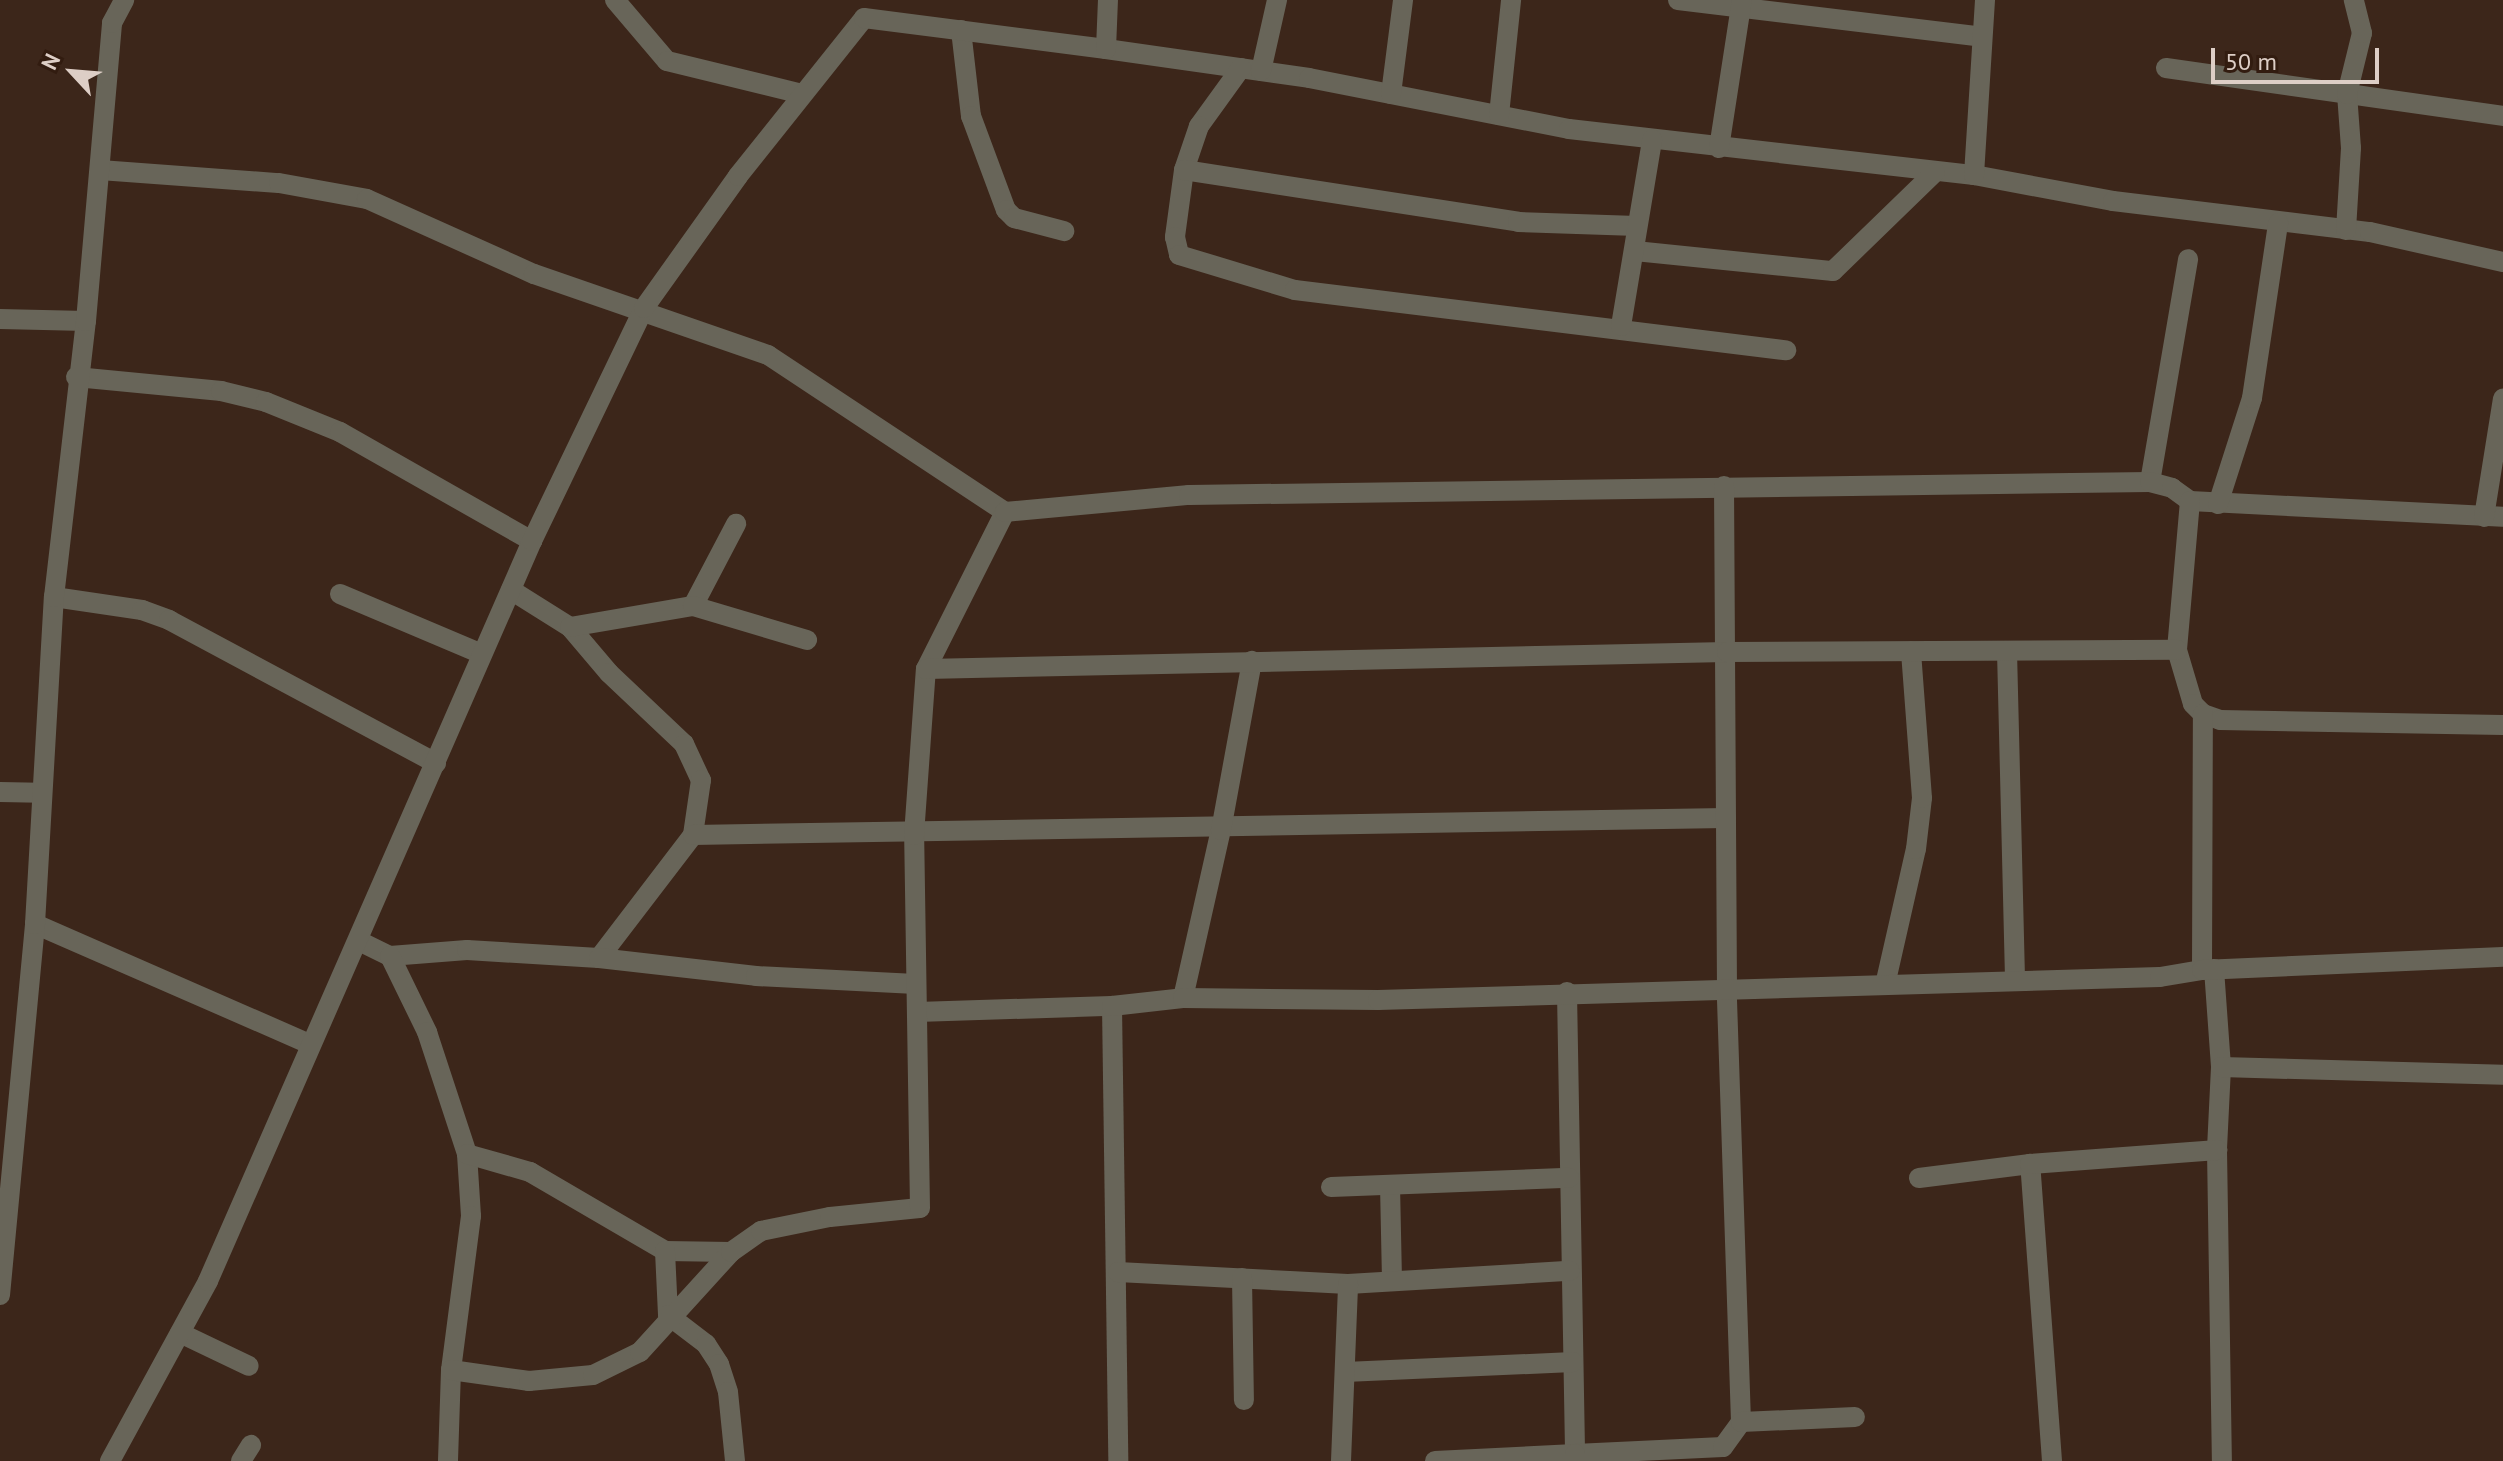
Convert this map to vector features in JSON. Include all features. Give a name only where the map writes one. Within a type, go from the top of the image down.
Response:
[{"type":"street","points":[[0,1295],[35,924],[39,793],[54,597],[76,377],[86,321],[112,23],[124,0]]},
{"type":"street","points":[[615,0],[667,61],[802,94]]},
{"type":"street","points":[[1106,49],[1108,0]]},
{"type":"street","points":[[1277,0],[1251,70],[1199,126],[1184,170],[1175,237],[1179,255],[1295,290],[1621,326],[1786,350]]},
{"type":"street","points":[[1391,94],[1403,0]]},
{"type":"street","points":[[1499,115],[1511,0]]},
{"type":"street","points":[[1678,0],[1741,5],[1982,37]]},
{"type":"street","points":[[1974,175],[1985,0]]},
{"type":"street","points":[[2346,230],[2351,148],[2347,94],[2362,33],[2354,0]]},
{"type":"street","points":[[1719,148],[1741,5]]},
{"type":"street","points":[[110,1461],[208,1281],[308,1043],[359,941],[532,541],[644,308],[864,9],[961,30],[1251,70],[1652,140],[1974,175],[2113,201],[2346,230],[2503,262]]},
{"type":"street","points":[[961,30],[971,116],[1006,210],[1014,218],[1064,231]]},
{"type":"street","points":[[2166,68],[2503,116]]},
{"type":"street","points":[[1621,326],[1652,140]]},
{"type":"street","points":[[100,170],[294,185],[367,199],[534,274],[644,308],[768,355],[1005,512],[1189,495],[2150,482],[2172,488],[2190,501],[2218,504],[2494,517],[2503,399]]},
{"type":"street","points":[[1184,170],[1518,222],[1637,226]]},
{"type":"street","points":[[1635,251],[1833,271],[1935,172]]},
{"type":"street","points":[[2218,504],[2252,398],[2278,223]]},
{"type":"street","points":[[2150,482],[2188,259]]},
{"type":"street","points":[[0,319],[86,321]]},
{"type":"street","points":[[76,377],[221,391],[266,402],[340,432],[532,541]]},
{"type":"street","points":[[1435,1461],[1575,1457],[1723,1447],[1735,1438],[1741,1422],[1727,990],[1724,486]]},
{"type":"street","points":[[2190,501],[2177,650],[2193,704],[2203,714],[2220,720],[2503,725]]},
{"type":"street","points":[[451,1370],[529,1381],[593,1375],[640,1352],[668,1315],[731,1252],[761,1231],[830,1217],[920,1208],[914,835],[926,669],[1005,512]]},
{"type":"street","points":[[693,606],[736,524]]},
{"type":"street","points":[[511,590],[570,627],[609,673],[684,744],[701,780],[693,835],[599,958]]},
{"type":"street","points":[[340,594],[482,654]]},
{"type":"street","points":[[54,597],[142,610],[169,620],[436,763]]},
{"type":"street","points":[[570,627],[693,606],[807,640]]},
{"type":"street","points":[[926,669],[1727,652],[2177,650]]},
{"type":"street","points":[[1885,985],[1916,849],[1922,798],[1911,651]]},
{"type":"street","points":[[2007,651],[2015,978]]},
{"type":"street","points":[[1183,998],[1221,830],[1252,661]]},
{"type":"street","points":[[2203,714],[2208,970],[2221,1067],[2217,1150],[2222,1461]]},
{"type":"street","points":[[0,792],[39,793]]},
{"type":"street","points":[[693,835],[914,835],[1168,825],[1221,830],[1726,818]]},
{"type":"street","points":[[35,924],[308,1043]]},
{"type":"street","points":[[359,941],[390,956],[467,950],[599,958],[756,976],[916,984]]},
{"type":"street","points":[[390,956],[427,1032],[467,1154],[467,1269],[451,1370],[448,1461]]},
{"type":"street","points":[[917,1012],[1112,1006],[1183,998],[1378,1000],[1567,992],[1885,985],[2015,978],[2160,977],[2208,970],[2503,957]]},
{"type":"street","points":[[1567,992],[1575,1457]]},
{"type":"street","points":[[1112,1006],[1118,1272],[1118,1461]]},
{"type":"street","points":[[2221,1067],[2503,1075]]},
{"type":"street","points":[[1919,1178],[2030,1164],[2217,1150]]},
{"type":"street","points":[[467,1154],[530,1172],[665,1251],[731,1252]]},
{"type":"street","points":[[2030,1164],[2052,1461]]},
{"type":"street","points":[[1331,1187],[1569,1178]]},
{"type":"street","points":[[1390,1185],[1392,1280]]},
{"type":"street","points":[[665,1251],[668,1315]]},
{"type":"street","points":[[1118,1272],[1348,1284],[1570,1271]]},
{"type":"street","points":[[1242,1278],[1244,1400]]},
{"type":"street","points":[[1341,1461],[1348,1284]]},
{"type":"street","points":[[668,1315],[699,1337],[719,1364],[728,1392],[735,1461]]},
{"type":"street","points":[[180,1333],[249,1366]]},
{"type":"street","points":[[1345,1372],[1573,1362]]},
{"type":"street","points":[[1741,1422],[1855,1417]]}]
